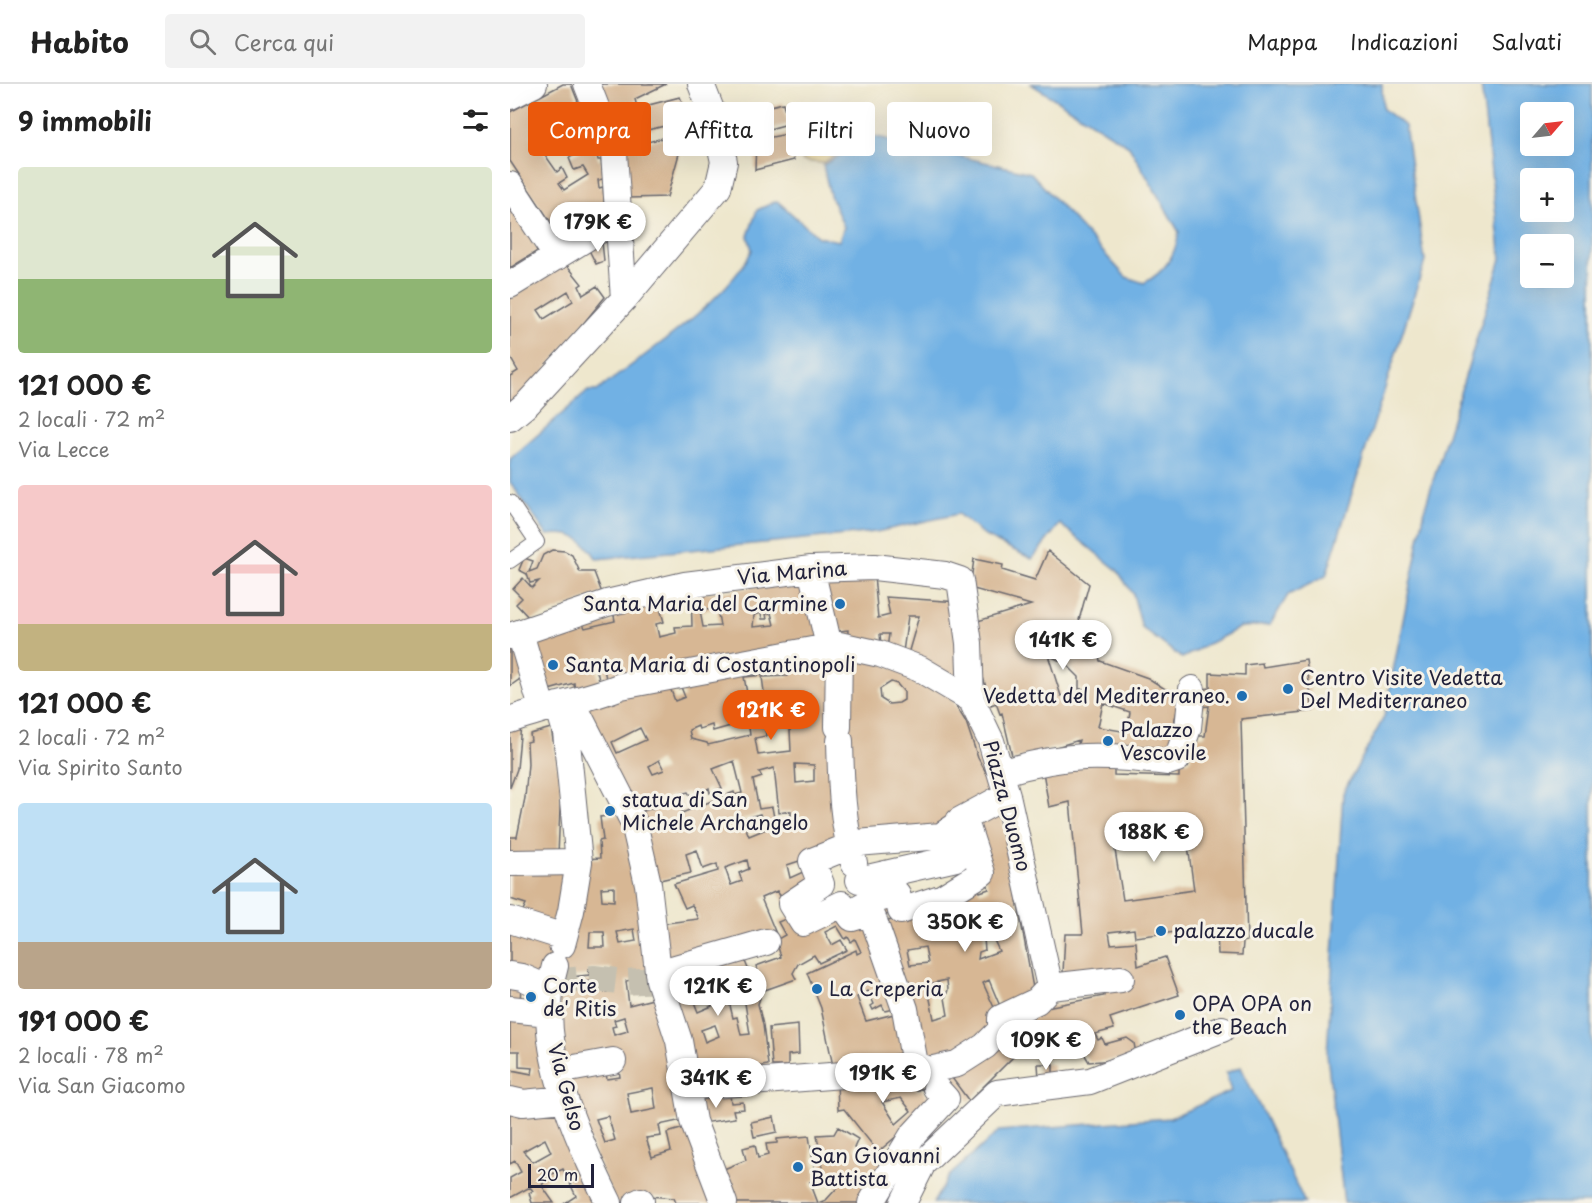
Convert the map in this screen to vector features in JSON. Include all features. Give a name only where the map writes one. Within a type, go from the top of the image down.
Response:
[{"type":"street","points":[[510,96],[534,84]]},
{"type":"street","points":[[587,84],[618,143],[619,218],[624,299]]},
{"type":"street","points":[[701,84],[708,102]]},
{"type":"street","points":[[510,418],[528,403],[624,299],[718,188],[724,162],[723,156]]},
{"type":"street","points":[[510,185],[557,257]]},
{"type":"street","points":[[510,285],[619,218]]},
{"type":"street","name":"Via Marina","points":[[515,634],[607,603],[685,585],[812,568],[874,567],[945,574],[960,580],[969,643],[971,699]]},
{"type":"street","points":[[812,568],[834,646],[841,801],[849,846],[905,1009],[915,1064]]},
{"type":"street","points":[[515,634],[634,823],[648,884],[658,973],[679,1041],[693,1120],[724,1203]]},
{"type":"street","points":[[510,720],[621,686],[834,646],[880,654],[920,669],[971,699]]},
{"type":"street","points":[[867,901],[897,894],[901,911],[943,897],[982,873],[966,824],[960,825],[941,836],[857,843],[812,861],[821,884],[791,904],[803,923],[842,904],[852,918],[862,915],[860,907],[867,901],[956,858],[960,825],[959,821],[1004,784],[1040,760],[1114,755],[1168,762],[1177,759],[1188,728],[1192,689]]},
{"type":"street","name":"Piazza Duomo","points":[[971,699],[991,741],[1004,784],[1050,987]]},
{"type":"street","name":"Via Gelso","points":[[558,705],[566,732],[579,862],[556,970],[558,1071],[565,1100],[586,1156],[609,1203]]},
{"type":"street","points":[[510,863],[579,862]]},
{"type":"street","points":[[510,920],[556,970]]},
{"type":"street","points":[[658,973],[766,942]]},
{"type":"street","points":[[510,975],[522,976],[556,970]]},
{"type":"street","points":[[510,1009],[556,970]]},
{"type":"street","points":[[687,1087],[869,1073],[915,1064],[929,1070],[957,1064],[985,1046],[1001,1030],[1001,1018],[1037,1001],[1050,987],[1121,978]]},
{"type":"street","points":[[903,1203],[923,1163],[997,1094],[1090,1081],[1222,1029]]},
{"type":"street","points":[[558,1071],[613,1061]]},
{"type":"street","points":[[871,1203],[912,1136],[946,1100],[936,1088]]},
{"type":"street","points":[[510,1100],[523,1103],[565,1100]]},
{"type":"lane","points":[[510,502],[537,542],[510,561]]},
{"type":"sand","points":[[802,156],[834,156],[823,163],[803,161]]},
{"type":"water","points":[[1031,84],[1382,84],[1383,109],[1405,126],[1425,261],[1326,576],[1288,595],[1270,625],[1241,627],[1182,658],[1142,628],[1133,594],[1117,570],[1060,524],[1032,559],[985,536],[958,514],[876,532],[597,559],[587,546],[570,535],[547,535],[510,482],[510,459],[588,391],[597,391],[660,344],[705,308],[724,288],[752,250],[748,236],[757,210],[777,201],[818,237],[839,241],[844,227],[830,195],[823,165],[839,156],[875,156],[875,136],[887,139],[887,156],[958,156],[1031,173],[1126,277],[1144,283],[1164,268],[1172,256],[1179,232],[1129,146]]},
{"type":"water","points":[[1481,84],[1592,84],[1592,1203],[1344,1203],[1327,1054],[1343,793],[1384,717],[1426,504],[1501,259]]},
{"type":"water","points":[[1241,1067],[1305,1203],[933,1203],[949,1176],[999,1131],[1170,1118],[1231,1091],[1226,1073]]},
{"type":"building","points":[[563,84],[571,84],[578,102],[529,102]]},
{"type":"building","points":[[599,84],[666,84],[635,99],[636,102],[607,102]]},
{"type":"building","points":[[680,97],[682,102],[663,102],[663,126],[651,129],[651,104]]},
{"type":"building","points":[[528,102],[528,156],[546,156],[557,172],[562,168],[567,178],[559,183],[564,190],[588,175],[583,167],[574,170],[569,158],[597,156],[598,160],[601,160],[603,179],[598,180],[599,188],[603,187],[605,212],[562,239],[510,161],[510,112]]},
{"type":"building","points":[[783,103],[786,125],[774,128],[774,105]]},
{"type":"building","points":[[786,134],[786,156],[793,156],[794,160],[755,170],[755,156],[774,156],[774,137]]},
{"type":"building","points":[[663,138],[663,156],[678,156],[667,197],[628,198],[625,156],[651,156],[651,141]]},
{"type":"building","points":[[510,207],[539,250],[510,268]]},
{"type":"building","points":[[602,242],[604,261],[596,264],[589,250]]},
{"type":"building","points":[[566,264],[582,284],[579,286],[583,295],[597,286],[605,297],[523,397],[510,407],[510,376],[518,371],[510,357],[510,299]],"holes":[[[568,291],[573,301],[544,319],[538,310]]]},
{"type":"building","points":[[552,550],[565,551],[572,555],[580,572],[594,572],[602,593],[531,620],[516,604],[522,598],[513,589],[523,578],[532,588],[539,581],[530,583],[527,574],[519,570],[524,558],[533,561],[529,572],[537,569],[543,555]]},
{"type":"building","points":[[1048,551],[1089,584],[1079,620],[1094,631],[1098,628],[1109,643],[1098,652],[1100,661],[1148,678],[1165,689],[1181,695],[1174,722],[1181,725],[1173,756],[1077,748],[1079,740],[1013,760],[1002,713],[1000,714],[996,703],[991,705],[968,624],[1031,605],[970,588],[974,559],[1003,565],[1002,570],[1035,580]],"holes":[[[1048,655],[1065,663],[1079,677],[1079,689],[1083,689],[1081,693],[1061,696]],[[1103,703],[1130,712],[1127,732],[1098,727]]]},
{"type":"building","points":[[807,576],[824,640],[809,642],[809,656],[832,654],[830,685],[833,685],[834,704],[831,728],[844,727],[848,630],[830,632],[821,581],[874,576],[878,618],[890,615],[886,597],[959,602],[957,627],[963,643],[959,682],[939,676],[918,659],[919,656],[908,654],[919,616],[908,616],[903,652],[887,649],[889,634],[880,634],[881,644],[876,643],[873,660],[921,678],[944,694],[948,693],[966,722],[978,758],[998,794],[954,816],[956,823],[944,829],[854,838],[854,824],[848,821],[847,810],[852,810],[854,795],[849,794],[845,741],[830,742],[830,746],[837,746],[836,803],[842,847],[787,865],[790,878],[814,867],[820,883],[786,905],[777,891],[761,898],[777,936],[665,966],[659,924],[699,919],[692,905],[685,908],[674,884],[718,871],[717,864],[703,869],[697,850],[686,854],[691,873],[651,882],[637,813],[679,800],[682,813],[734,792],[735,795],[742,793],[734,761],[713,769],[722,788],[710,793],[709,788],[692,799],[688,792],[632,806],[580,706],[625,690],[668,682],[675,701],[685,697],[679,682],[763,663],[763,675],[744,677],[749,704],[746,705],[747,711],[762,708],[766,736],[755,738],[758,755],[791,751],[789,709],[807,708],[810,694],[772,696],[773,706],[766,706],[762,677],[788,676],[788,659],[792,658],[789,646],[607,684],[602,658],[594,659],[601,688],[575,694],[574,683],[545,691],[531,639],[583,624],[585,628],[615,621],[613,610],[658,601],[664,622],[656,624],[659,637],[676,633],[675,627],[692,626],[691,594],[731,591]],"holes":[[[717,608],[720,626],[703,627],[700,611]],[[761,613],[762,619],[767,619],[766,614],[771,613],[774,625],[753,627],[754,615]],[[891,682],[897,684],[904,692],[904,700],[899,703],[889,704],[881,699],[880,689]],[[748,721],[750,735],[708,745],[691,739],[689,730],[698,726],[699,729],[712,725],[713,731]],[[640,728],[646,740],[617,753],[612,742]],[[659,760],[664,770],[653,774],[649,766]],[[795,764],[814,765],[814,781],[796,783]],[[774,768],[779,813],[791,811],[791,828],[776,828],[772,807],[759,809],[753,780],[762,777],[759,772]],[[760,814],[766,829],[749,836],[742,819]],[[747,860],[749,869],[739,873],[742,881],[731,885],[725,868]]]},
{"type":"building","points":[[510,645],[527,674],[510,686]]},
{"type":"building","name":"palazzo ducale","points":[[1306,660],[1313,711],[1241,719],[1247,941],[1243,942],[1242,955],[1218,954],[1217,927],[1135,937],[1134,929],[1109,932],[1111,944],[1136,942],[1138,966],[1165,957],[1179,995],[1110,1018],[1114,1029],[1095,1034],[1098,1040],[1102,1038],[1105,1044],[1127,1038],[1134,1043],[1136,1054],[1126,1059],[1089,1062],[1076,1040],[1075,1033],[1031,1028],[1017,1034],[1023,1047],[969,1101],[952,1078],[1012,1031],[1008,1023],[1031,1010],[1104,996],[1103,989],[1131,984],[1129,969],[1063,973],[1065,934],[1083,934],[1070,802],[1049,807],[1042,766],[1114,762],[1114,775],[1179,777],[1179,761],[1190,761],[1194,736],[1205,736],[1209,706],[1199,707],[1197,690],[1210,688],[1210,673],[1245,675],[1245,665],[1262,663],[1263,667]],"holes":[[[1184,816],[1194,890],[1123,900],[1111,825]]]},
{"type":"building","points":[[521,725],[517,769],[510,788],[510,728]]},
{"type":"building","points":[[551,728],[561,786],[558,855],[510,856],[510,837],[517,837],[525,798],[527,742],[531,741],[530,734]]},
{"type":"building","points":[[1000,806],[1033,988],[1030,989],[1032,998],[1002,1011],[989,980],[983,983],[997,1014],[995,1025],[983,1040],[928,1063],[880,922],[913,917],[915,929],[922,927],[923,933],[967,930],[964,917],[951,921],[952,926],[931,927],[927,912],[976,883],[980,892],[989,889],[968,821]],"holes":[[[1006,917],[1008,928],[997,931],[1000,937],[994,940],[999,951],[978,959],[979,952],[985,950],[983,929],[975,930],[975,925]],[[925,947],[928,963],[910,965],[907,950]],[[947,980],[948,990],[945,998],[948,1015],[934,1019],[927,984]]]},
{"type":"building","points":[[623,814],[629,829],[649,976],[626,981],[629,1005],[661,997],[687,1119],[659,1125],[661,1136],[646,1138],[652,1157],[671,1151],[667,1133],[691,1126],[719,1203],[676,1203],[674,1198],[649,1196],[629,1203],[615,1203],[564,1077],[605,1069],[607,1079],[620,1077],[617,1053],[560,1061],[555,989],[574,990],[579,982],[595,981],[594,992],[607,992],[607,983],[614,982],[611,968],[588,969],[589,975],[542,980],[510,968],[510,925],[555,941],[584,859],[600,858],[599,841],[603,840],[600,817]],"holes":[[[614,887],[614,901],[602,900],[601,888]],[[634,929],[636,941],[620,944],[617,932]],[[590,932],[604,932],[605,947],[589,947]],[[624,1017],[628,1031],[614,1035],[612,1027],[616,1026],[614,1020]],[[653,1088],[656,1109],[631,1114],[627,1093]],[[608,1116],[615,1140],[605,1143],[596,1119]]]},
{"type":"building","points":[[510,870],[573,871],[560,930],[519,919],[526,904],[510,899]]},
{"type":"building","points":[[894,897],[897,912],[866,920],[900,1008],[885,1011],[882,1005],[873,1010],[871,1006],[874,1004],[868,991],[857,997],[866,1021],[902,1012],[910,1059],[834,1071],[821,1008],[807,973],[856,950],[857,954],[861,952],[855,939],[851,942],[848,937],[845,939],[837,926],[825,932],[832,945],[841,940],[847,950],[819,963],[814,955],[798,964],[793,973],[796,979],[765,990],[756,966],[781,957],[776,940],[785,935],[778,922],[797,914]]},
{"type":"building","points":[[742,954],[760,998],[758,1004],[768,1065],[694,1077],[662,977]],"holes":[[[710,990],[714,1001],[710,1002],[712,1006],[698,1012],[692,997]],[[733,995],[735,1000],[744,997],[750,1034],[741,1035],[737,1017],[733,1018],[728,997]],[[715,1025],[719,1036],[705,1042],[701,1030]]]},
{"type":"building","points":[[510,983],[521,983],[520,1006],[510,1005]]},
{"type":"building","points":[[510,1014],[543,1018],[554,1096],[510,1096],[511,1070],[532,1074],[533,1068],[519,1067],[519,1051],[510,1051]]},
{"type":"building","points":[[798,1025],[799,1054],[788,1055],[788,1066],[772,1066],[769,1028]]},
{"type":"building","points":[[1038,1064],[1053,1064],[1053,1078],[1039,1078]]},
{"type":"building","points":[[913,1069],[917,1091],[921,1088],[933,1105],[878,1152],[844,1109],[838,1110],[837,1080]],"holes":[[[901,1098],[911,1111],[896,1124],[882,1102]]]},
{"type":"building","points":[[730,1095],[731,1103],[743,1102],[744,1109],[733,1110],[735,1118],[697,1124],[694,1101]]},
{"type":"building","points":[[510,1105],[520,1107],[520,1116],[534,1110],[560,1107],[603,1203],[565,1203],[576,1196],[563,1169],[546,1177],[542,1186],[554,1203],[532,1203],[529,1193],[533,1191],[530,1187],[510,1198],[510,1178],[521,1172],[515,1161],[510,1164]],"holes":[[[545,1139],[551,1152],[533,1162],[523,1151]]]},
{"type":"building","points":[[774,1117],[777,1132],[754,1137],[751,1122]]},
{"type":"building","points":[[838,1127],[858,1139],[854,1148],[887,1165],[880,1179],[872,1176],[861,1196],[862,1203],[818,1203],[826,1200],[838,1187],[824,1179],[817,1135],[834,1134]]},
{"type":"building","points":[[809,1136],[816,1180],[810,1182],[818,1203],[730,1203],[719,1171],[746,1160],[743,1148],[755,1145],[758,1158],[768,1155],[766,1144],[777,1143],[777,1139]]},
{"type":"tunnel","points":[[551,982],[594,978],[626,982],[659,980]]},
{"type":"place","name":"Santa Maria del Carmine","points":[[840,604]]},
{"type":"place","name":"Santa Maria di Costantinopoli","points":[[553,665]]},
{"type":"place","name":"Centro Visite Vedetta Del Mediterraneo","points":[[1288,689]]},
{"type":"place","name":"Vedetta del Mediterraneo.","points":[[1242,696]]},
{"type":"place","name":"Palazzo Vescovile","points":[[1108,741]]},
{"type":"place","name":"statua di San Michele Archangelo","points":[[610,811]]},
{"type":"place","name":"palazzo ducale","points":[[1161,931]]},
{"type":"place","name":"La Creperia","points":[[817,989]]},
{"type":"place","name":"Corte de' Ritis","points":[[531,997]]},
{"type":"place","name":"OPA OPA on the Beach","points":[[1180,1015]]},
{"type":"place","name":"San Giovanni Battista","points":[[798,1167]]}]
